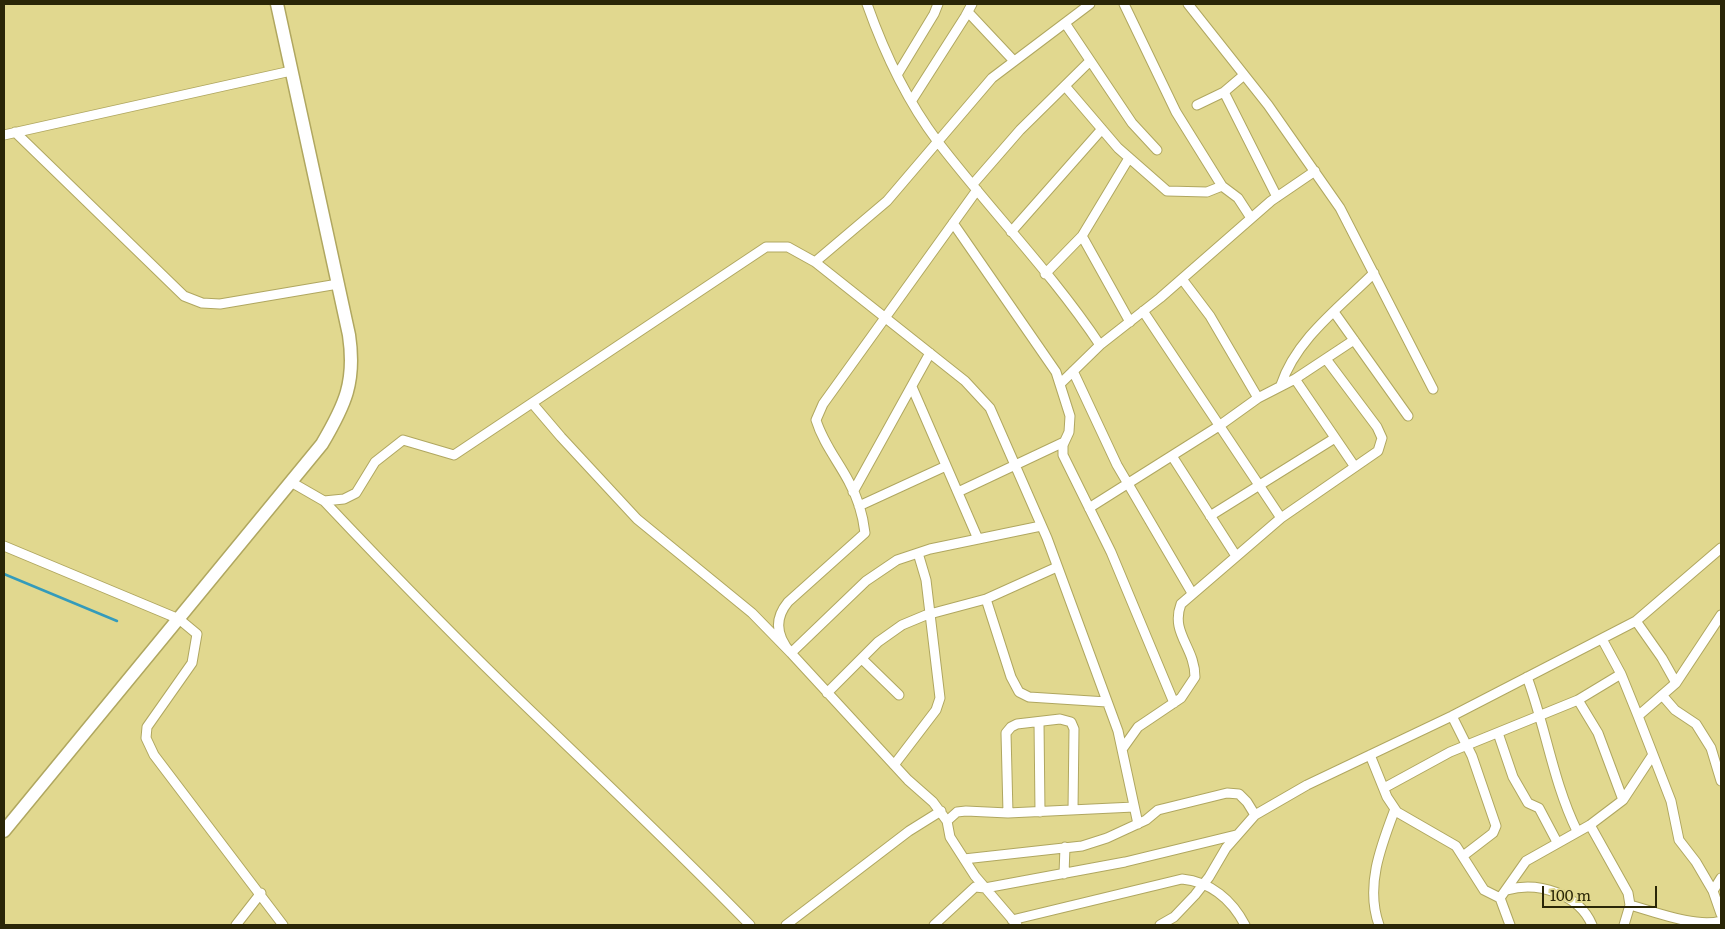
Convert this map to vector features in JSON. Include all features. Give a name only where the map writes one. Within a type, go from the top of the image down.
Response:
[{"type":"street","points":[[4,831],[290,482],[330,431],[346,400],[350,384],[352,354],[277,4]]},
{"type":"street","points":[[868,4],[880,40],[897,75],[938,142],[1010,232],[1077,310],[1100,345]]},
{"type":"street","points":[[897,75],[934,14],[938,4]]},
{"type":"street","points":[[815,262],[887,201],[992,78],[1090,4]]},
{"type":"street","points":[[1124,4],[1176,112],[1222,186],[1238,198],[1251,218]]},
{"type":"street","points":[[1188,4],[1244,75],[1340,208],[1433,389]]},
{"type":"street","points":[[912,100],[970,8],[1014,61]]},
{"type":"street","points":[[1065,23],[1132,123],[1157,150]]},
{"type":"street","points":[[790,653],[780,635],[777,624],[782,610],[788,602],[865,533],[859,506],[853,492],[823,439],[816,420],[824,404],[953,224],[975,187],[1020,130],[1090,61]]},
{"type":"street","points":[[4,135],[292,71]]},
{"type":"street","points":[[1197,105],[1224,92],[1244,75]]},
{"type":"street","points":[[1065,86],[1129,158],[1167,191],[1207,192],[1222,186]]},
{"type":"street","points":[[1224,92],[1277,197]]},
{"type":"street","points":[[1010,232],[1102,129]]},
{"type":"street","points":[[15,132],[184,296],[202,303],[220,304],[338,284]]},
{"type":"street","points":[[1045,274],[1082,236],[1129,158]]},
{"type":"street","points":[[1061,383],[1100,345],[1182,279],[1251,218],[1277,197],[1315,171]]},
{"type":"street","points":[[953,224],[1024,322],[1056,372],[1070,416],[1069,432],[1064,442],[1063,455],[1111,552],[1174,703]]},
{"type":"street","points":[[1082,236],[1130,322]]},
{"type":"street","points":[[324,501],[344,500],[356,493],[375,462],[403,440],[454,456],[766,248],[788,247],[815,262],[930,353],[965,381],[990,408],[1041,526],[1107,702],[1123,748],[1138,824]]},
{"type":"street","points":[[1281,385],[1288,364],[1299,349],[1374,273]]},
{"type":"street","points":[[1182,279],[1210,316],[1258,398]]},
{"type":"street","points":[[1143,311],[1281,518]]},
{"type":"street","points":[[1334,312],[1408,416]]},
{"type":"street","points":[[1089,508],[1220,426],[1258,398],[1294,379],[1354,340]]},
{"type":"street","points":[[853,492],[930,353]]},
{"type":"street","points":[[1123,748],[1138,727],[1181,698],[1195,677],[1195,666],[1178,626],[1177,615],[1181,604],[1281,518],[1378,451],[1382,438],[1377,427],[1326,359]]},
{"type":"street","points":[[1073,371],[1117,465],[1192,593]]},
{"type":"street","points":[[1294,379],[1355,467]]},
{"type":"street","points":[[912,386],[978,539]]},
{"type":"street","points":[[532,404],[637,519],[752,612],[894,765],[941,812],[947,821],[950,837],[964,859],[985,888],[1015,923],[1182,879],[1204,883],[1220,893],[1238,912],[1245,925]]},
{"type":"street","points":[[1210,516],[1335,438]]},
{"type":"street","points":[[958,492],[1064,442]]},
{"type":"street","points":[[1172,456],[1236,556]]},
{"type":"street","points":[[859,506],[946,466]]},
{"type":"street","points":[[290,482],[324,501],[424,606],[532,712],[640,813],[750,925]]},
{"type":"street","points":[[790,653],[866,581],[897,560],[918,553],[1041,526]]},
{"type":"street","points":[[4,546],[178,619],[197,634],[192,663],[151,720],[145,732],[146,738],[154,755],[261,893],[283,925]]},
{"type":"street","points":[[1160,925],[1174,917],[1204,883],[1237,835],[1255,816],[1307,785],[1452,716],[1636,621],[1721,548]]},
{"type":"street","points":[[894,765],[936,710],[940,698],[926,580],[918,553]]},
{"type":"street","points":[[827,693],[878,642],[902,625],[930,614],[986,599],[1057,567]]},
{"type":"street","points":[[986,599],[1011,678],[1019,692],[1030,698],[1107,702]]},
{"type":"street","points":[[1638,716],[1676,683],[1721,615]]},
{"type":"street","points":[[1636,621],[1662,658],[1676,683]]},
{"type":"street","points":[[1602,639],[1621,674],[1638,716],[1672,807],[1679,840],[1692,856],[1713,891],[1721,914]]},
{"type":"street","points":[[862,659],[899,695]]},
{"type":"street","points":[[1384,788],[1467,745],[1578,700],[1621,674]]},
{"type":"street","points":[[1527,678],[1541,716],[1556,774],[1577,831]]},
{"type":"street","points":[[1662,696],[1675,710],[1696,724],[1710,748],[1721,781]]},
{"type":"street","points":[[1578,700],[1598,733],[1623,800]]},
{"type":"street","points":[[1452,716],[1467,745],[1496,826],[1493,833],[1463,856]]},
{"type":"street","points":[[1008,813],[1006,733],[1017,724],[1060,720],[1071,722],[1074,729],[1073,810]]},
{"type":"street","points":[[1039,722],[1040,812]]},
{"type":"street","points":[[1498,732],[1513,777],[1528,803],[1539,808],[1557,842]]},
{"type":"street","points":[[1370,755],[1397,812],[1446,839],[1463,856],[1484,890],[1500,898],[1510,925]]},
{"type":"street","points":[[1500,898],[1526,861],[1590,825],[1623,800],[1652,756]]},
{"type":"street","points":[[964,859],[1082,846],[1107,838],[1138,824],[1158,810],[1226,793],[1239,794],[1247,802],[1255,816]]},
{"type":"street","points":[[947,821],[957,812],[966,811],[1008,813],[1134,807]]},
{"type":"street","points":[[1379,925],[1376,917],[1373,886],[1377,857],[1395,809]]},
{"type":"street","points":[[786,925],[909,831],[941,812]]},
{"type":"street","points":[[1590,825],[1628,893],[1630,905],[1624,925]]},
{"type":"street","points":[[934,925],[975,887],[985,888],[1125,862],[1237,835]]},
{"type":"street","points":[[1064,874],[1065,847]]},
{"type":"street","points":[[1713,891],[1721,878]]},
{"type":"street","points":[[1507,890],[1531,886],[1547,889],[1578,905],[1588,915],[1592,925]]},
{"type":"street","points":[[236,925],[261,893]]},
{"type":"street","points":[[1630,905],[1665,916],[1713,923],[1721,921]]},
{"type":"waterway","points":[[4,574],[117,621]]}]
